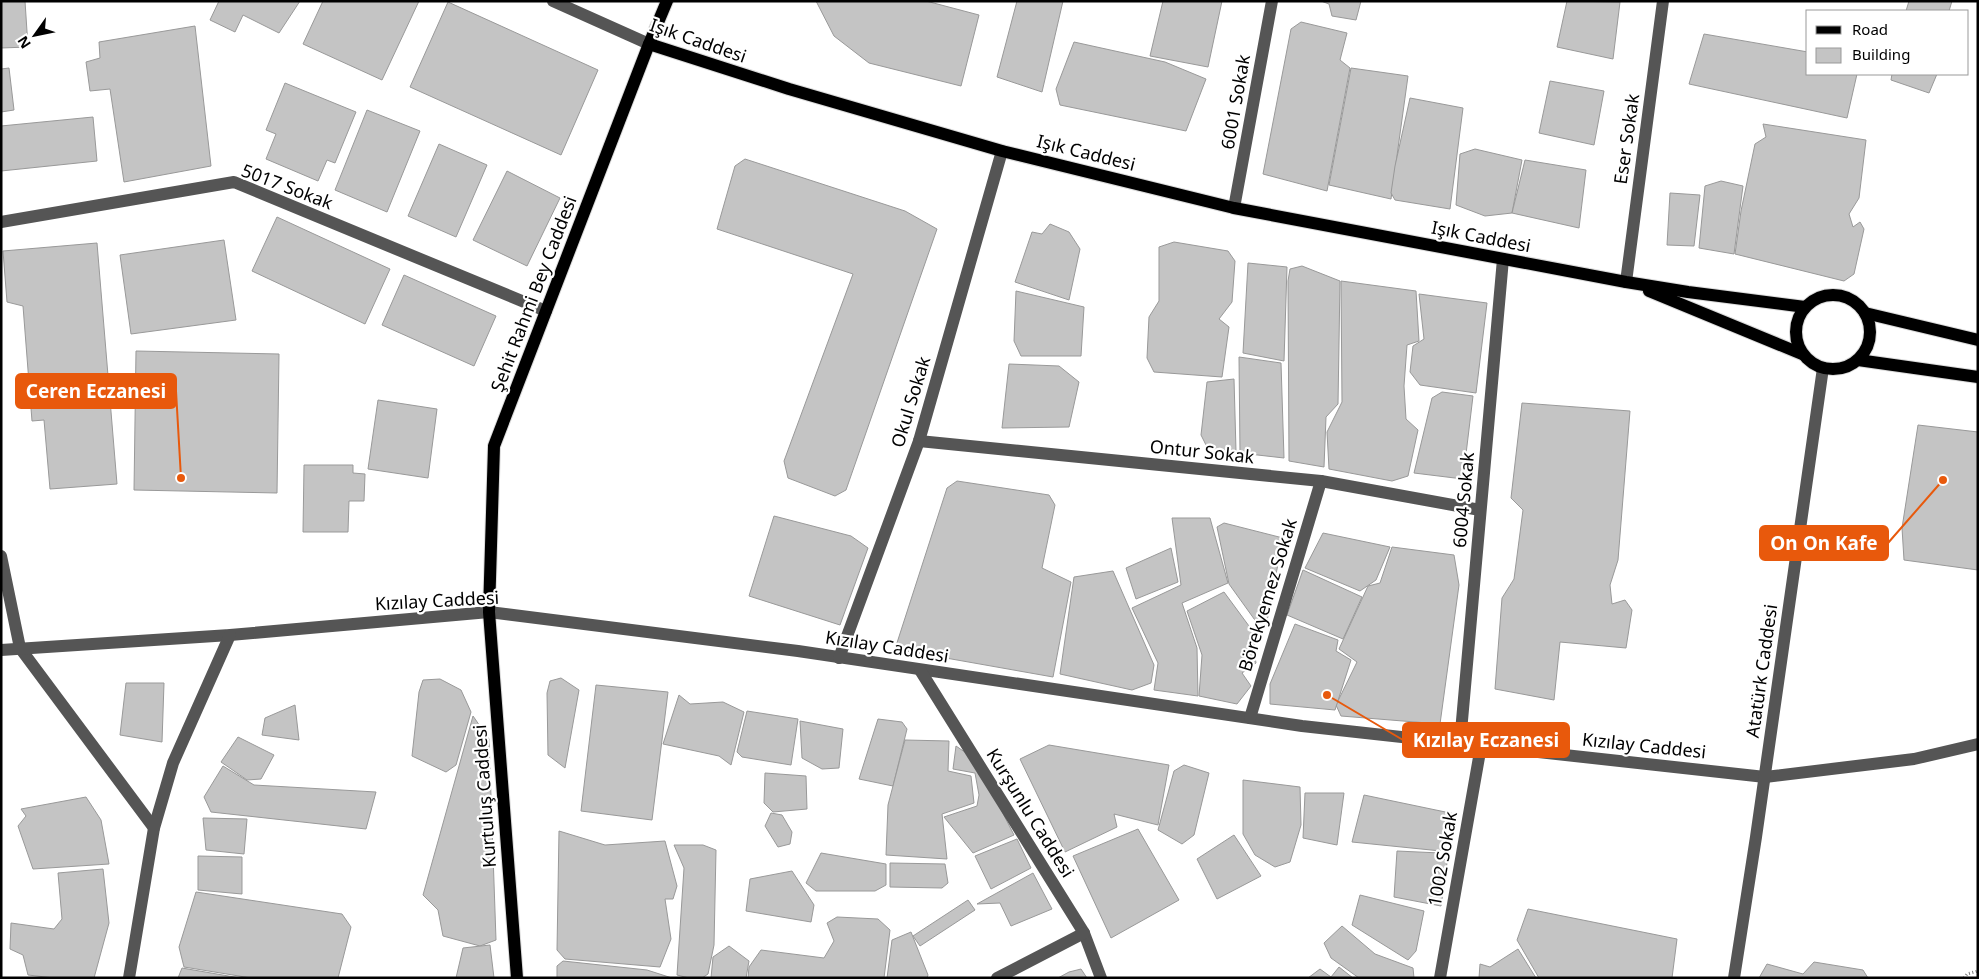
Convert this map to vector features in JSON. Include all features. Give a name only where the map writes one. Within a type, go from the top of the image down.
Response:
[{"type":"main road","name":"Şehit Rahmi Bey Caddesi","points":[[489,612],[494,446],[649,44],[668,1]]},
{"type":"main road","name":"Işık Caddesi","points":[[649,44],[789,89],[1002,151],[1234,208],[1626,282],[1805,307]]},
{"type":"main road","name":"Işık Caddesi","points":[[1626,282],[1802,354],[1812,363],[1823,368]]},
{"type":"main road","points":[[1802,354],[1797,343],[1795,330],[1798,318],[1805,307],[1820,298],[1837,295],[1848,298],[1858,304],[1865,313],[1869,325],[1870,338],[1866,350],[1858,360],[1847,366],[1835,370],[1823,368]]},
{"type":"main road","points":[[1865,313],[1978,340]]},
{"type":"main road","points":[[1858,360],[1978,376]]},
{"type":"main road","name":"Kurtuluş Caddesi","points":[[489,612],[517,978]]},
{"type":"street","name":"Işık Caddesi","points":[[553,1],[649,44]]},
{"type":"street","name":"6001 Sokak","points":[[1234,208],[1272,1]]},
{"type":"street","name":"Eser Sokak","points":[[1626,282],[1663,1]]},
{"type":"street","name":"Okul Sokak","points":[[840,658],[919,442],[1002,151]]},
{"type":"street","name":"5017 Sokak","points":[[1,222],[234,182],[546,311]]},
{"type":"street","name":"6004 Sokak","points":[[1460,743],[1503,259]]},
{"type":"street","name":"Atatürk Caddesi","points":[[1734,978],[1765,777],[1823,368]]},
{"type":"street","name":"Ontur Sokak","points":[[919,442],[1321,481],[1480,510]]},
{"type":"street","name":"Börekyemez Sokak","points":[[1250,718],[1321,481]]},
{"type":"street","points":[[1,556],[20,648],[154,828]]},
{"type":"street","name":"Kızılay Caddesi","points":[[1,650],[230,635],[489,612],[840,658],[1302,726],[1765,777],[1914,759],[1978,744]]},
{"type":"street","points":[[129,978],[154,828],[173,763],[230,635]]},
{"type":"street","name":"Kurşunlu Caddesi","points":[[920,670],[1084,933],[1101,978]]},
{"type":"street","name":"1002 Sokak","points":[[1440,978],[1481,746]]},
{"type":"street","points":[[997,978],[1084,933]]},
{"type":"path","points":[[1964,978],[1967,974],[1978,972]]},
{"type":"building","points":[[1,1],[25,1],[28,47],[1,48]]},
{"type":"building","points":[[219,1],[300,1],[279,33],[243,15],[235,32],[210,20]]},
{"type":"building","points":[[323,1],[419,1],[382,80],[303,44]]},
{"type":"building","points":[[816,1],[926,1],[979,15],[961,86],[869,63],[834,36]]},
{"type":"building","points":[[1017,1],[1063,1],[1042,92],[997,77]]},
{"type":"building","points":[[1163,1],[1222,1],[1208,67],[1150,56]]},
{"type":"building","points":[[1321,1],[1361,1],[1356,20],[1332,16],[1329,4]]},
{"type":"building","points":[[1567,1],[1620,2],[1613,59],[1557,47]]},
{"type":"building","points":[[1909,1],[1952,1],[1949,10],[1906,10]]},
{"type":"building","points":[[448,2],[598,70],[561,155],[410,87]]},
{"type":"building","points":[[1301,22],[1347,33],[1340,60],[1350,68],[1327,191],[1263,174],[1291,29]]},
{"type":"building","points":[[195,26],[211,166],[124,182],[110,89],[90,91],[86,62],[100,58],[99,42]]},
{"type":"building","points":[[1704,34],[1806,52],[1806,75],[1857,75],[1847,118],[1689,84]]},
{"type":"building","points":[[1074,42],[1165,62],[1206,79],[1186,131],[1060,105],[1056,89]]},
{"type":"building","points":[[9,68],[14,110],[1,112],[1,69]]},
{"type":"building","points":[[1351,68],[1408,76],[1391,199],[1329,185]]},
{"type":"building","points":[[1892,75],[1937,75],[1929,93],[1891,80]]},
{"type":"building","points":[[1550,81],[1604,91],[1594,145],[1539,133]]},
{"type":"building","points":[[285,83],[356,112],[335,163],[327,160],[318,181],[266,159],[276,134],[266,130]]},
{"type":"building","points":[[1410,98],[1463,108],[1450,209],[1395,200],[1391,193]]},
{"type":"building","points":[[367,110],[420,131],[387,212],[335,190]]},
{"type":"building","points":[[93,117],[97,161],[1,171],[1,126]]},
{"type":"building","points":[[1763,124],[1866,140],[1859,198],[1849,214],[1853,227],[1860,222],[1864,229],[1854,274],[1844,281],[1735,254],[1741,211],[1755,144],[1766,137]]},
{"type":"building","points":[[439,144],[487,165],[456,237],[408,216]]},
{"type":"building","points":[[1475,149],[1522,160],[1512,213],[1485,216],[1456,205],[1460,154]]},
{"type":"building","points":[[745,159],[905,211],[937,229],[846,490],[835,496],[788,478],[784,461],[853,274],[717,229],[735,166]]},
{"type":"building","points":[[1525,160],[1586,170],[1579,228],[1512,213]]},
{"type":"building","points":[[507,171],[560,198],[527,266],[473,240]]},
{"type":"building","points":[[1721,181],[1743,186],[1734,254],[1699,248],[1705,186]]},
{"type":"building","points":[[1670,193],[1700,195],[1694,246],[1667,245]]},
{"type":"building","points":[[277,217],[390,269],[365,324],[252,271]]},
{"type":"building","points":[[1050,224],[1069,232],[1080,249],[1069,300],[1015,282],[1032,232],[1042,234]]},
{"type":"building","points":[[224,240],[236,320],[131,334],[120,255]]},
{"type":"building","points":[[1174,242],[1228,251],[1235,261],[1232,302],[1219,319],[1229,327],[1222,377],[1154,372],[1147,358],[1149,317],[1159,301],[1159,247]]},
{"type":"building","points":[[97,243],[117,484],[50,489],[44,420],[32,421],[23,306],[7,302],[3,251]]},
{"type":"building","points":[[1248,263],[1287,267],[1284,361],[1243,353]]},
{"type":"building","points":[[1302,266],[1340,281],[1338,404],[1326,417],[1324,467],[1289,461],[1288,281],[1290,269]]},
{"type":"building","points":[[404,275],[496,316],[474,366],[382,325]]},
{"type":"building","points":[[1341,281],[1416,291],[1419,341],[1407,345],[1404,386],[1406,419],[1418,430],[1408,476],[1392,481],[1329,469],[1327,432],[1342,402]]},
{"type":"building","points":[[1016,291],[1084,307],[1081,356],[1021,356],[1014,341]]},
{"type":"building","points":[[1419,294],[1487,303],[1476,393],[1420,385],[1410,372],[1413,346],[1424,339]]},
{"type":"building","points":[[136,351],[279,354],[277,493],[134,490]]},
{"type":"building","points":[[1239,357],[1281,363],[1284,458],[1240,453]]},
{"type":"building","points":[[1009,364],[1059,366],[1079,382],[1069,427],[1002,428]]},
{"type":"building","points":[[1234,379],[1236,451],[1208,449],[1201,435],[1207,382]]},
{"type":"building","points":[[1442,392],[1473,396],[1463,479],[1414,473],[1432,398]]},
{"type":"building","points":[[378,400],[437,409],[428,478],[368,469]]},
{"type":"building","points":[[1522,403],[1630,411],[1618,560],[1610,585],[1612,604],[1625,600],[1632,610],[1626,648],[1560,642],[1554,700],[1495,689],[1502,598],[1514,579],[1523,510],[1511,498]]},
{"type":"building","points":[[1918,425],[1978,432],[1978,570],[1904,560],[1902,528]]},
{"type":"building","points":[[304,465],[353,465],[353,473],[365,474],[364,501],[349,501],[348,532],[303,532]]},
{"type":"building","points":[[957,481],[1049,495],[1055,505],[1042,568],[1071,582],[1053,677],[895,649],[947,488]]},
{"type":"building","points":[[774,516],[851,536],[868,548],[840,625],[749,596]]},
{"type":"building","points":[[1172,518],[1210,518],[1228,583],[1182,603],[1197,648],[1198,696],[1154,690],[1158,663],[1132,608],[1181,585]]},
{"type":"building","points":[[1224,523],[1283,538],[1267,621],[1257,623],[1229,584],[1217,527]]},
{"type":"building","points":[[1323,533],[1390,547],[1376,580],[1360,591],[1305,568]]},
{"type":"building","points":[[1392,547],[1454,555],[1459,585],[1440,724],[1341,716],[1336,705],[1357,662],[1339,649],[1368,586],[1380,583]]},
{"type":"building","points":[[1171,548],[1178,582],[1136,599],[1126,568]]},
{"type":"building","points":[[1303,570],[1362,597],[1343,639],[1287,615]]},
{"type":"building","points":[[1113,571],[1154,665],[1151,683],[1132,690],[1060,674],[1074,577]]},
{"type":"building","points":[[1224,592],[1260,641],[1253,645],[1256,663],[1242,673],[1251,686],[1237,704],[1199,696],[1202,655],[1187,611]]},
{"type":"building","points":[[1295,624],[1338,640],[1336,651],[1351,660],[1335,710],[1270,704],[1270,684]]},
{"type":"building","points":[[561,678],[579,690],[565,768],[548,755],[547,693],[550,681]]},
{"type":"building","points":[[440,679],[461,690],[471,712],[456,765],[446,772],[412,756],[419,692],[423,680]]},
{"type":"building","points":[[126,683],[164,683],[162,742],[120,735]]},
{"type":"building","points":[[596,685],[668,692],[652,820],[581,811]]},
{"type":"building","points":[[679,695],[690,704],[723,702],[744,712],[731,765],[719,756],[663,744]]},
{"type":"building","points":[[295,705],[299,740],[262,735],[265,718]]},
{"type":"building","points":[[747,711],[798,719],[791,765],[742,757],[737,752]]},
{"type":"building","points":[[473,716],[489,739],[496,940],[480,946],[443,936],[438,910],[423,895]]},
{"type":"building","points":[[878,719],[902,722],[907,729],[893,786],[859,779]]},
{"type":"building","points":[[800,721],[843,729],[839,768],[822,769],[802,758]]},
{"type":"building","points":[[238,737],[274,755],[261,779],[247,780],[221,762]]},
{"type":"building","points":[[905,740],[949,741],[948,771],[971,776],[974,803],[942,814],[947,859],[886,855],[888,805]]},
{"type":"building","points":[[1049,745],[1169,765],[1158,825],[1114,814],[1117,827],[1065,852],[1020,759]]},
{"type":"building","points":[[956,746],[975,759],[1014,835],[973,853],[944,817],[977,806],[979,795],[975,773],[953,769]]},
{"type":"building","points":[[1184,765],[1209,773],[1194,835],[1182,844],[1158,830],[1174,771]]},
{"type":"building","points":[[223,766],[254,785],[376,792],[366,829],[211,812],[204,797]]},
{"type":"building","points":[[765,773],[806,776],[807,809],[773,812],[764,803]]},
{"type":"building","points":[[1243,780],[1300,787],[1301,825],[1290,862],[1275,867],[1255,855],[1243,834]]},
{"type":"building","points":[[1305,793],[1344,793],[1337,845],[1303,838]]},
{"type":"building","points":[[1364,795],[1455,814],[1445,820],[1441,851],[1352,842]]},
{"type":"building","points":[[86,797],[101,820],[109,864],[33,869],[18,826],[26,816],[21,809]]},
{"type":"building","points":[[771,813],[782,815],[792,832],[790,844],[778,847],[765,826]]},
{"type":"building","points":[[203,818],[247,819],[244,854],[206,850]]},
{"type":"building","points":[[1138,829],[1179,900],[1111,938],[1073,856]]},
{"type":"building","points":[[559,831],[605,845],[665,841],[677,886],[673,899],[665,899],[671,939],[660,967],[565,959],[557,950]]},
{"type":"building","points":[[1234,835],[1261,876],[1217,899],[1197,859]]},
{"type":"building","points":[[1017,839],[1031,868],[991,889],[975,856]]},
{"type":"building","points":[[674,845],[703,845],[716,850],[714,945],[708,974],[702,978],[689,978],[677,975],[684,868]]},
{"type":"building","points":[[1397,851],[1440,853],[1447,863],[1441,906],[1394,897]]},
{"type":"building","points":[[821,853],[886,864],[886,885],[875,891],[816,891],[806,883]]},
{"type":"building","points":[[198,856],[242,857],[242,894],[198,890]]},
{"type":"building","points":[[890,863],[945,864],[948,883],[942,888],[890,887]]},
{"type":"building","points":[[103,869],[109,923],[94,978],[54,978],[28,975],[23,955],[10,949],[11,923],[54,929],[62,919],[58,873]]},
{"type":"building","points":[[792,871],[814,905],[811,922],[746,911],[750,879]]},
{"type":"building","points":[[1033,873],[1052,909],[1011,926],[1000,903],[977,904]]},
{"type":"building","points":[[196,892],[342,914],[351,927],[338,978],[251,978],[184,967],[179,947]]},
{"type":"building","points":[[1360,895],[1424,911],[1416,951],[1408,960],[1352,925]]},
{"type":"building","points":[[968,900],[975,910],[920,946],[913,936]]},
{"type":"building","points":[[1528,909],[1677,939],[1672,978],[1539,978],[1517,940]]},
{"type":"building","points":[[837,917],[878,919],[890,930],[884,978],[748,978],[749,967],[761,950],[824,958],[834,941],[827,923]]},
{"type":"building","points":[[1342,926],[1375,954],[1413,968],[1414,978],[1359,978],[1331,958],[1324,943]]},
{"type":"building","points":[[911,932],[928,975],[927,978],[887,978],[892,940]]},
{"type":"building","points":[[490,945],[494,978],[456,978],[463,948]]},
{"type":"building","points":[[729,946],[749,961],[746,978],[711,978],[713,957]]},
{"type":"building","points":[[1518,949],[1536,978],[1479,978],[1480,964],[1490,967]]},
{"type":"building","points":[[563,961],[647,970],[672,978],[557,978],[557,966]]},
{"type":"building","points":[[1814,962],[1863,970],[1868,978],[1759,978],[1767,964],[1803,974]]},
{"type":"building","points":[[1339,967],[1353,978],[1308,978],[1320,969],[1331,977]]},
{"type":"building","points":[[182,968],[240,978],[178,978]]},
{"type":"building","points":[[1081,969],[1087,978],[1058,978],[1069,972]]},
{"type":"place","name":"Ceren Eczanesi","points":[[181,478]]},
{"type":"place","name":"On On Kafe","points":[[1943,480]]},
{"type":"place","name":"Kızılay Eczanesi","points":[[1327,695]]}]
